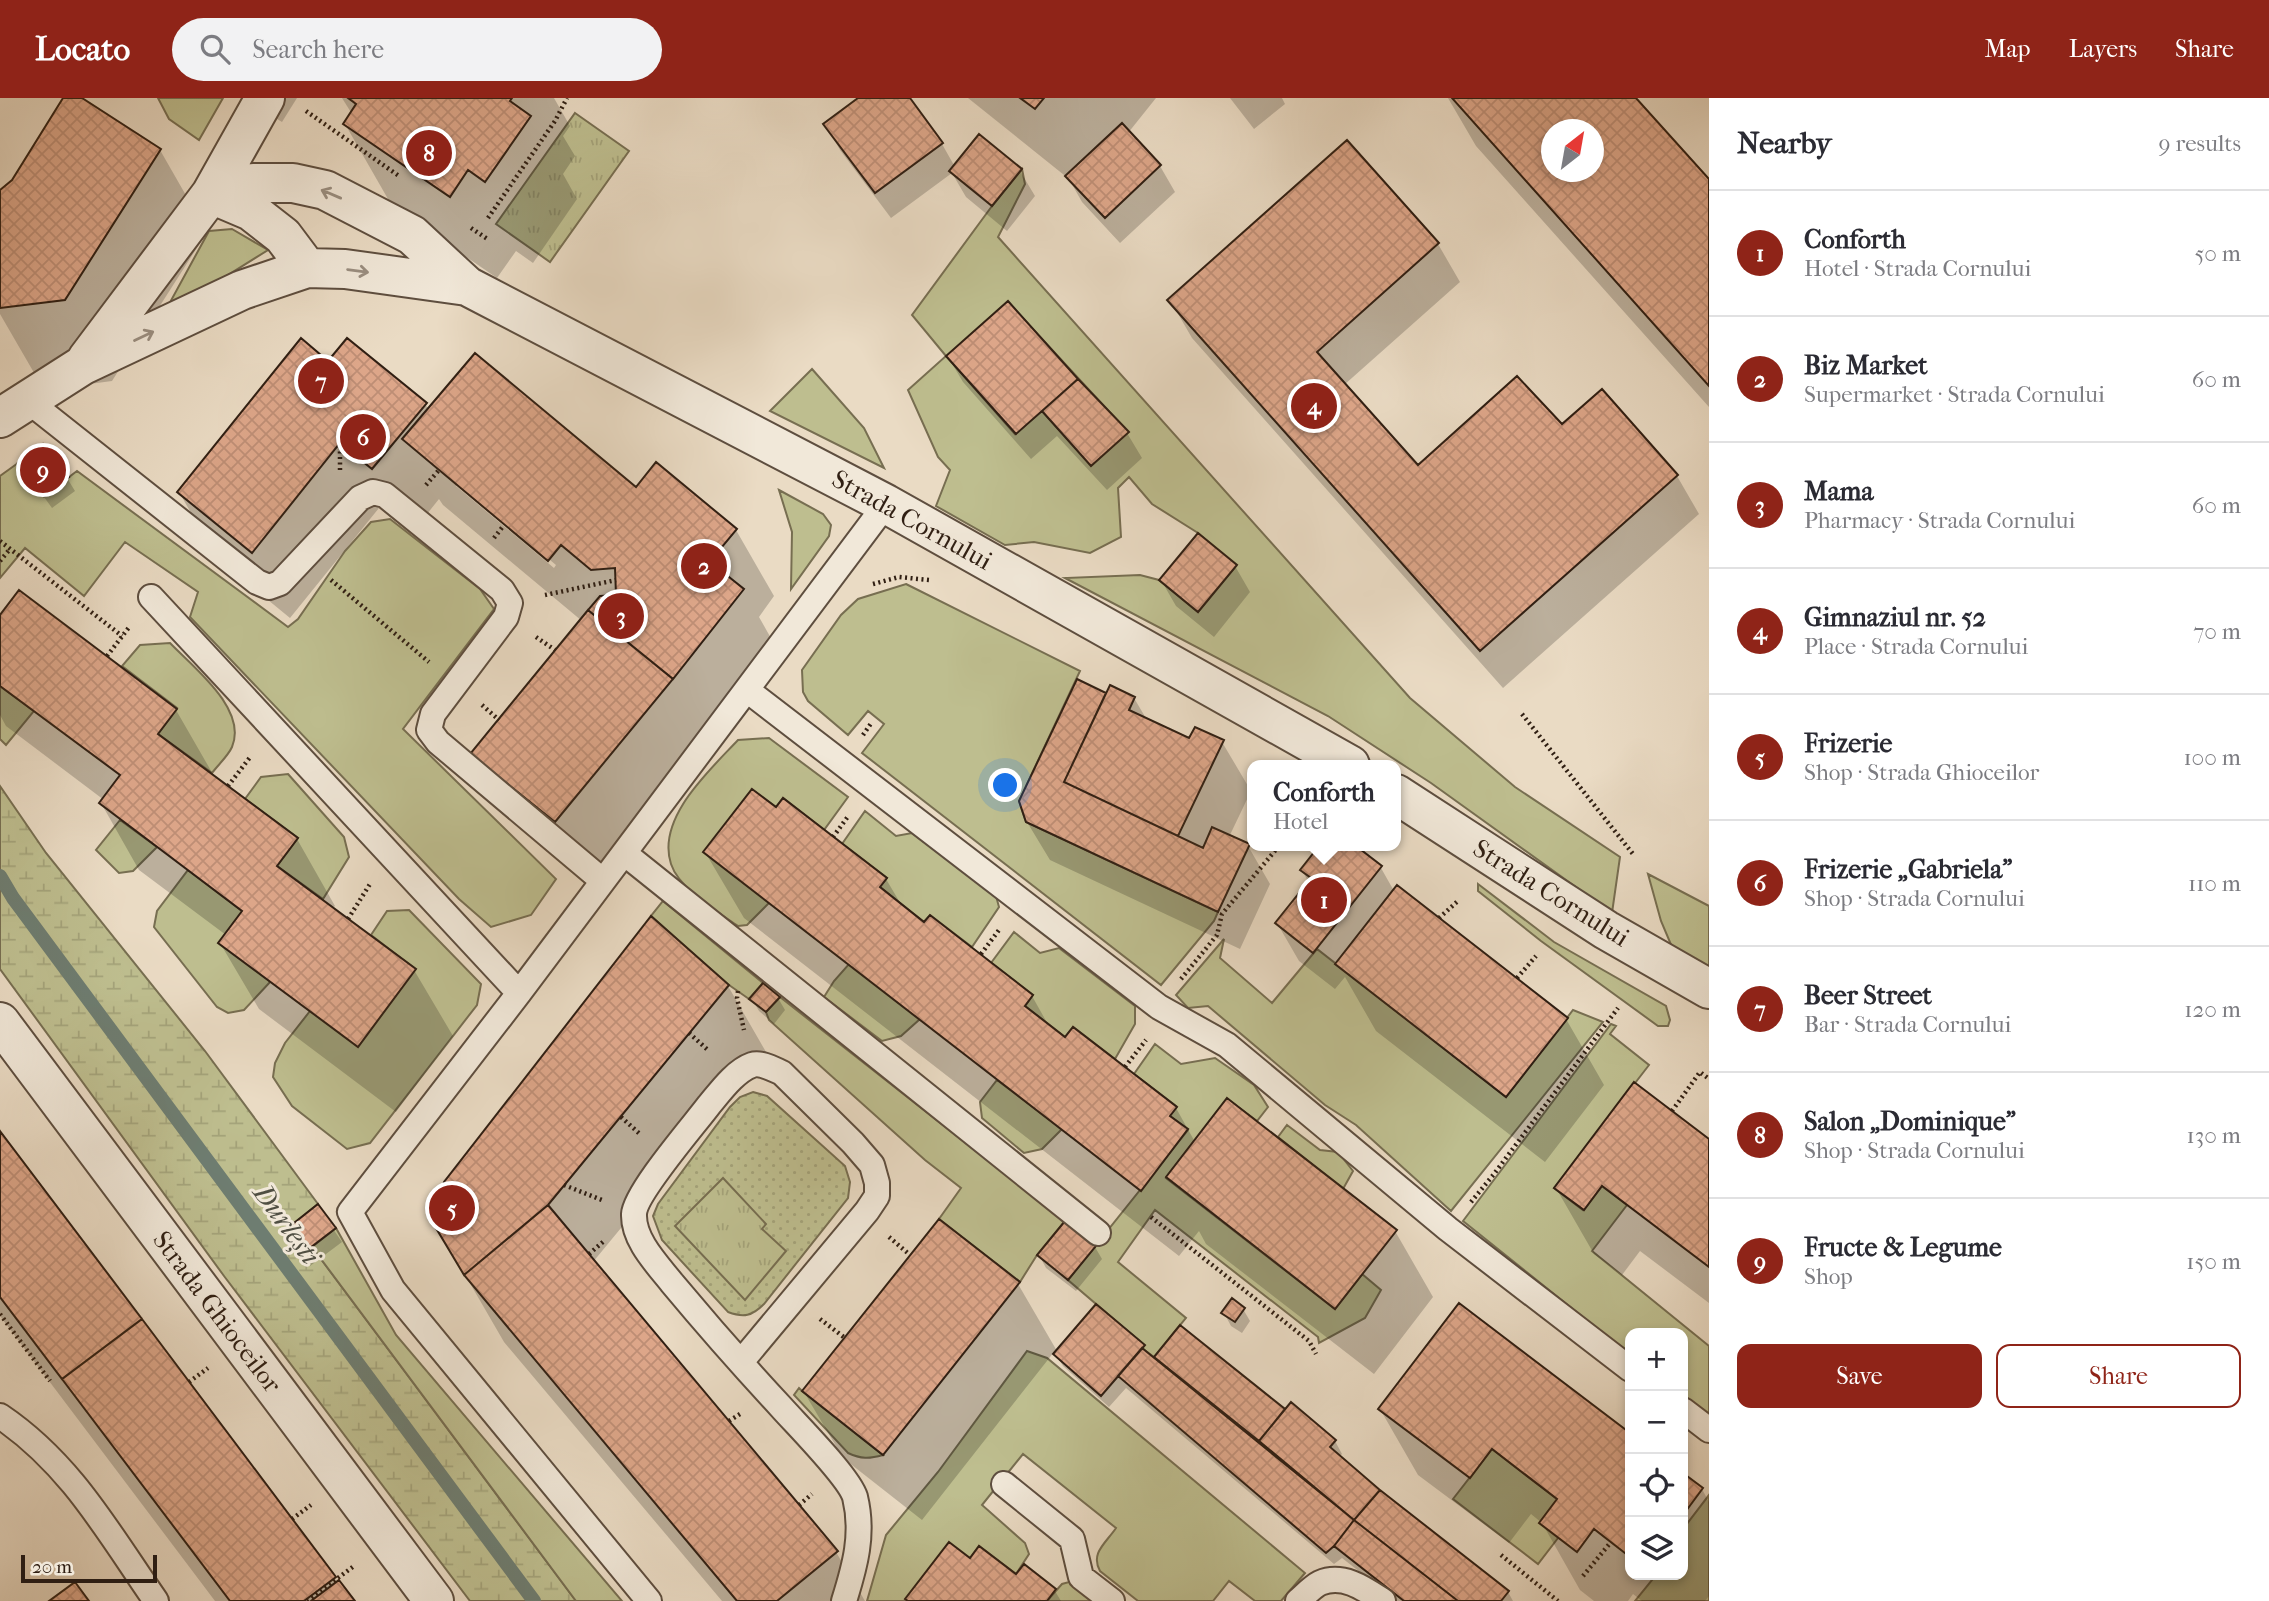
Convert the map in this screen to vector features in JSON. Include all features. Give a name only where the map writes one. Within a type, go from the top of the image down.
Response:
[{"type":"street","points":[[83,365],[282,102]]},
{"type":"street","points":[[211,194],[253,183],[293,183],[325,190],[412,235],[467,286]]},
{"type":"street","points":[[211,194],[251,211],[284,236],[307,268]]},
{"type":"street","points":[[13,409],[83,365],[242,290],[307,268],[345,269],[467,286]]},
{"type":"street","name":"Strada Cornului","points":[[467,286],[886,504],[1341,760]]},
{"type":"street","name":"Strada Cornului","points":[[1401,797],[1606,930],[1709,989]]},
{"type":"street","name":"Strada Ghioceilor","points":[[0,1022],[434,1601]]},
{"type":"lane","points":[[13,409],[257,582],[269,587],[280,583],[360,498],[373,492],[385,495],[502,590],[510,603],[506,617],[433,715],[429,730],[438,742],[603,881]]},
{"type":"lane","points":[[649,1601],[393,1290],[350,1212],[519,993],[886,504]]},
{"type":"lane","points":[[152,597],[519,993]]},
{"type":"lane","points":[[747,690],[1159,1007],[1227,1045],[1448,1229],[1625,1365]]},
{"type":"lane","points":[[624,853],[1098,1233]]},
{"type":"lane","points":[[741,1362],[877,1196],[872,1165],[782,1073],[768,1066],[752,1065],[736,1075],[720,1091],[658,1172],[642,1195],[634,1213],[638,1233],[653,1259],[695,1311],[830,1461],[854,1494],[860,1531],[856,1564],[844,1601]]},
{"type":"lane","points":[[1688,1413],[1709,1430]]},
{"type":"lane","points":[[0,1416],[26,1434],[72,1480],[156,1601]]},
{"type":"lane","points":[[1004,1484],[1072,1539],[1081,1577],[1112,1601]]},
{"type":"lane","points":[[1297,1601],[1321,1583],[1345,1580],[1364,1588],[1383,1601]]},
{"type":"path","points":[[488,218],[555,121],[567,98]]},
{"type":"path","points":[[282,102],[400,177]]},
{"type":"path","points":[[467,224],[489,240]]},
{"type":"path","points":[[0,541],[122,636]]},
{"type":"path","points":[[0,561],[10,549]]},
{"type":"path","points":[[303,557],[457,684]]},
{"type":"path","points":[[918,572],[940,586]]},
{"type":"path","points":[[864,588],[899,577],[928,580]]},
{"type":"path","points":[[510,603],[615,580]]},
{"type":"path","points":[[1522,714],[1633,854]]},
{"type":"path","points":[[1159,1007],[1217,935],[1222,914],[1275,851]]},
{"type":"path","points":[[1439,918],[1459,900]]},
{"type":"path","points":[[1517,978],[1536,956]]},
{"type":"path","points":[[1494,1174],[1618,1008]]},
{"type":"path","points":[[1672,1111],[1700,1072],[1709,1079]]},
{"type":"path","points":[[1151,1217],[1309,1341],[1315,1354]]},
{"type":"path","points":[[0,1314],[50,1381]]},
{"type":"path","points":[[307,1601],[388,1541]]},
{"type":"path","points":[[1583,1576],[1611,1542]]},
{"type":"path","points":[[1501,1555],[1558,1601]]},
{"type":"green space","points":[[158,98],[223,98],[199,140],[169,119]]},
{"type":"green space","points":[[575,113],[629,151],[550,262],[496,224]]},
{"type":"green space","points":[[1022,169],[1025,184],[998,237],[1410,698],[1515,787],[1620,857],[1612,913],[1401,763],[1401,760],[1396,760],[1328,716],[1065,578],[1140,575],[1159,580],[1198,612],[1236,566],[1198,533],[1152,504],[1129,477],[1118,488],[1121,537],[1090,553],[1034,542],[1005,545],[936,506],[950,470],[938,457],[908,390],[946,356],[912,315]],"holes":[[[1008,302],[1128,432],[1091,465],[1042,411],[1015,434],[947,357]]]},
{"type":"green space","points":[[232,229],[268,250],[180,305],[168,306],[209,231]]},
{"type":"green space","points":[[812,369],[864,428],[884,468],[770,411]]},
{"type":"green space","points":[[18,463],[44,496],[77,471],[288,627],[298,619],[345,551],[371,522],[390,519],[480,589],[494,609],[403,729],[556,879],[531,915],[491,927],[459,899],[190,617],[198,592],[125,542],[84,596],[25,548],[0,578],[0,476]]},
{"type":"green space","points":[[779,490],[823,514],[831,525],[829,536],[791,589],[792,532]]},
{"type":"green space","points":[[906,584],[1080,671],[1019,801],[1026,822],[1218,912],[1214,921],[1161,985],[862,753],[884,724],[868,711],[848,735],[808,701],[803,692],[802,670],[841,615],[858,599]]},
{"type":"green space","points":[[170,643],[216,690],[232,718],[235,733],[232,747],[212,773],[158,734],[177,708],[122,666],[140,645]]},
{"type":"green space","points":[[0,686],[34,711],[6,745],[0,739]]},
{"type":"green space","points":[[769,738],[848,797],[824,830],[783,798],[776,807],[752,790],[769,903],[747,925],[738,926],[700,899],[682,882],[671,864],[668,847],[671,829],[688,796],[738,740]]},
{"type":"green space","points":[[288,774],[344,837],[349,857],[323,899],[277,866],[298,838],[245,799],[261,777]]},
{"type":"green space","points":[[0,786],[46,853],[205,1051],[318,1204],[285,1231],[302,1254],[312,1247],[576,1601],[470,1601],[224,1276],[0,969]]},
{"type":"green space","points":[[865,811],[896,836],[912,833],[996,896],[999,907],[972,947],[930,915],[924,922],[880,887],[887,878],[842,844]]},
{"type":"green space","points":[[120,820],[157,847],[133,871],[119,873],[96,850]]},
{"type":"green space","points":[[188,870],[242,911],[271,981],[244,1010],[228,1013],[217,1007],[154,927],[157,911]]},
{"type":"green space","points":[[1648,874],[1709,906],[1709,967],[1672,947],[1661,921]]},
{"type":"green space","points":[[1478,884],[1554,942],[1666,1006],[1670,1020],[1668,1026],[1658,1026],[1541,941],[1478,891]]},
{"type":"green space","points":[[663,901],[763,983],[749,999],[729,985],[651,916]]},
{"type":"green space","points":[[409,910],[481,984],[477,1005],[370,1143],[347,1149],[292,1106],[273,1077],[275,1063],[285,1043],[310,1011],[415,969],[371,935],[387,911]]},
{"type":"green space","points":[[1014,932],[1040,953],[1059,948],[1135,1006],[1135,1024],[1115,1059],[1073,1027],[1065,1037],[1025,1006],[1033,995],[991,963]]},
{"type":"green space","points":[[1224,939],[1220,958],[1272,1003],[1317,949],[1506,1097],[1573,1010],[1603,1022],[1451,1211],[1356,1125],[1325,1105],[1208,1006],[1188,1008],[1176,995]]},
{"type":"green space","points":[[849,964],[920,1019],[901,1036],[882,1041],[824,997]]},
{"type":"green space","points":[[780,997],[1065,1221],[1037,1255],[1020,1282],[939,1219],[961,1188],[925,1160],[769,1020],[766,1012]]},
{"type":"green space","points":[[1611,1024],[1616,1026],[1610,1034],[1649,1065],[1554,1188],[1583,1210],[1602,1186],[1627,1205],[1592,1251],[1687,1328],[1625,1328],[1625,1351],[1463,1221]]},
{"type":"green space","points":[[1155,1044],[1181,1064],[1215,1058],[1254,1085],[1268,1107],[1257,1121],[1227,1099],[1166,1178],[1335,1309],[1362,1274],[1381,1290],[1365,1318],[1319,1343],[1318,1337],[1155,1210],[1118,1262],[1186,1318],[1154,1357],[1142,1348],[1144,1345],[1068,1280],[1188,1130],[1170,1116],[1176,1106],[1134,1074]]},
{"type":"green space","points":[[997,1080],[1062,1129],[1042,1149],[1024,1153],[982,1118],[980,1102]]},
{"type":"green space","points":[[753,1092],[767,1096],[845,1166],[850,1182],[848,1198],[764,1304],[752,1313],[739,1315],[728,1312],[662,1240],[653,1216],[658,1204],[730,1107],[740,1097]]},
{"type":"green space","points":[[1287,1125],[1320,1150],[1338,1152],[1353,1171],[1343,1189],[1278,1137]]},
{"type":"green space","points":[[723,1178],[766,1224],[762,1229],[786,1251],[745,1300],[675,1226]]},
{"type":"green space","points":[[336,1228],[396,1335],[622,1601],[576,1601],[312,1247]]},
{"type":"green space","points":[[1688,1329],[1709,1346],[1709,1416],[1688,1399]]},
{"type":"green space","points":[[1027,1351],[1047,1358],[1305,1573],[1281,1601],[1255,1601],[1229,1581],[1213,1601],[1138,1601],[1100,1571],[1097,1565],[1100,1548],[1116,1528],[1023,1454],[982,1505],[1025,1543],[1029,1554],[1016,1574],[979,1546],[970,1558],[906,1599],[908,1601],[867,1601],[886,1535],[938,1472]]},
{"type":"green space","points":[[799,1388],[883,1455],[865,1458],[848,1453],[794,1395]]},
{"type":"green space","points":[[1492,1449],[1557,1499],[1558,1538],[1538,1564],[1453,1499]]},
{"type":"green space","points":[[1709,1495],[1709,1601],[1635,1601],[1652,1580],[1688,1580],[1688,1522]]},
{"type":"green space","points":[[1069,1582],[1093,1601],[1047,1601],[1062,1584]]},
{"type":"building","points":[[63,98],[82,98],[161,149],[65,300],[0,308],[0,190],[12,180]]},
{"type":"building","points":[[348,98],[512,98],[510,101],[531,116],[485,182],[468,170],[450,197],[343,124],[356,104]]},
{"type":"building","points":[[858,98],[910,98],[943,143],[875,193],[823,124]]},
{"type":"building","points":[[1020,98],[1044,98],[1035,109]]},
{"type":"building","points":[[1452,98],[1636,98],[1709,179],[1709,386]]},
{"type":"building","points":[[1122,123],[1161,165],[1105,218],[1065,176]]},
{"type":"building","points":[[979,134],[1022,169],[992,206],[949,171]]},
{"type":"building","points":[[1347,140],[1439,243],[1317,352],[1418,465],[1517,376],[1562,424],[1602,389],[1678,475],[1480,651],[1167,300]]},
{"type":"building","points":[[1008,301],[1078,379],[1016,434],[946,356]]},
{"type":"building","points":[[301,338],[328,361],[347,338],[427,403],[372,469],[340,443],[252,553],[177,492]]},
{"type":"building","points":[[475,353],[636,487],[656,462],[737,529],[721,548],[724,573],[744,589],[673,679],[588,610],[600,596],[616,595],[615,568],[591,570],[561,545],[548,561],[402,439]]},
{"type":"building","points":[[1078,379],[1129,432],[1091,466],[1042,411]]},
{"type":"building","points":[[43,444],[69,477],[44,496],[18,463]]},
{"type":"building","points":[[1198,533],[1237,565],[1198,612],[1159,580]]},
{"type":"building","points":[[19,590],[177,709],[158,734],[298,838],[277,866],[416,969],[358,1047],[218,943],[242,911],[99,803],[120,775],[0,686],[0,615]]},
{"type":"building","points":[[588,610],[673,679],[555,822],[470,754]]},
{"type":"building","points":[[1077,679],[1106,693],[1064,782],[1203,848],[1212,827],[1247,843],[1247,850],[1218,912],[1026,822],[1019,801]]},
{"type":"building","points":[[1110,685],[1135,697],[1129,710],[1189,738],[1195,727],[1224,740],[1178,836],[1064,782]]},
{"type":"building","points":[[752,789],[776,807],[783,798],[887,878],[880,887],[924,922],[930,915],[1033,995],[1025,1006],[1065,1037],[1073,1027],[1177,1107],[1170,1116],[1188,1129],[1141,1191],[703,852]]},
{"type":"building","points":[[1315,851],[1362,851],[1382,866],[1313,953],[1275,923],[1311,878],[1300,870]]},
{"type":"building","points":[[1397,885],[1568,1018],[1506,1097],[1335,964]]},
{"type":"building","points":[[651,916],[729,985],[548,1205],[464,1275],[433,1223],[444,1182]]},
{"type":"building","points":[[763,983],[780,997],[766,1012],[749,999]]},
{"type":"building","points":[[1634,1082],[1709,1139],[1709,1267],[1602,1186],[1584,1210],[1554,1188]]},
{"type":"building","points":[[1227,1098],[1397,1230],[1335,1309],[1166,1177]]},
{"type":"building","points":[[0,1131],[142,1319],[62,1379],[0,1297]]},
{"type":"building","points":[[318,1204],[336,1228],[302,1254],[284,1231]]},
{"type":"building","points":[[548,1205],[838,1551],[777,1601],[737,1601],[464,1275]]},
{"type":"building","points":[[939,1219],[1020,1282],[883,1455],[802,1391]]},
{"type":"building","points":[[1065,1221],[1096,1246],[1068,1280],[1037,1255]]},
{"type":"building","points":[[1232,1298],[1245,1308],[1235,1322],[1221,1313]]},
{"type":"building","points":[[1459,1303],[1625,1429],[1625,1553],[1594,1529],[1577,1552],[1539,1523],[1557,1499],[1492,1449],[1470,1478],[1378,1409]]},
{"type":"building","points":[[1096,1304],[1145,1345],[1101,1396],[1053,1354]]},
{"type":"building","points":[[142,1319],[336,1577],[304,1601],[230,1601],[62,1379]]},
{"type":"building","points":[[1180,1325],[1285,1409],[1259,1441],[1154,1357]]},
{"type":"building","points":[[1142,1348],[1354,1520],[1334,1546],[1326,1553],[1118,1376]]},
{"type":"building","points":[[1291,1402],[1336,1440],[1330,1447],[1380,1490],[1354,1520],[1259,1441]]},
{"type":"building","points":[[1688,1477],[1703,1488],[1688,1508]]},
{"type":"building","points":[[1380,1490],[1509,1591],[1501,1601],[1458,1601],[1354,1520]]},
{"type":"building","points":[[1354,1520],[1458,1601],[1404,1601],[1334,1546]]},
{"type":"building","points":[[949,1542],[970,1558],[979,1546],[1016,1574],[1024,1564],[1056,1589],[1047,1601],[905,1599]]},
{"type":"building","points":[[339,1580],[355,1601],[311,1601]]},
{"type":"building","points":[[75,1582],[89,1601],[49,1601]]},
{"type":"waterway","name":"Durlești","points":[[0,876],[13,898],[534,1601]]},
{"type":"place","name":"Salon „Dominique”","points":[[429,153]]},
{"type":"place","name":"Beer Street","points":[[321,381]]},
{"type":"place","name":"Gimnaziul nr. 52","points":[[1314,406]]},
{"type":"place","name":"Frizerie „Gabriela”","points":[[363,437]]},
{"type":"place","name":"Fructe & Legume","points":[[43,470]]},
{"type":"place","name":"Biz Market","points":[[704,566]]},
{"type":"place","name":"Mama","points":[[621,616]]},
{"type":"place","name":"Conforth","points":[[1324,900]]},
{"type":"place","name":"Frizerie","points":[[452,1208]]}]
